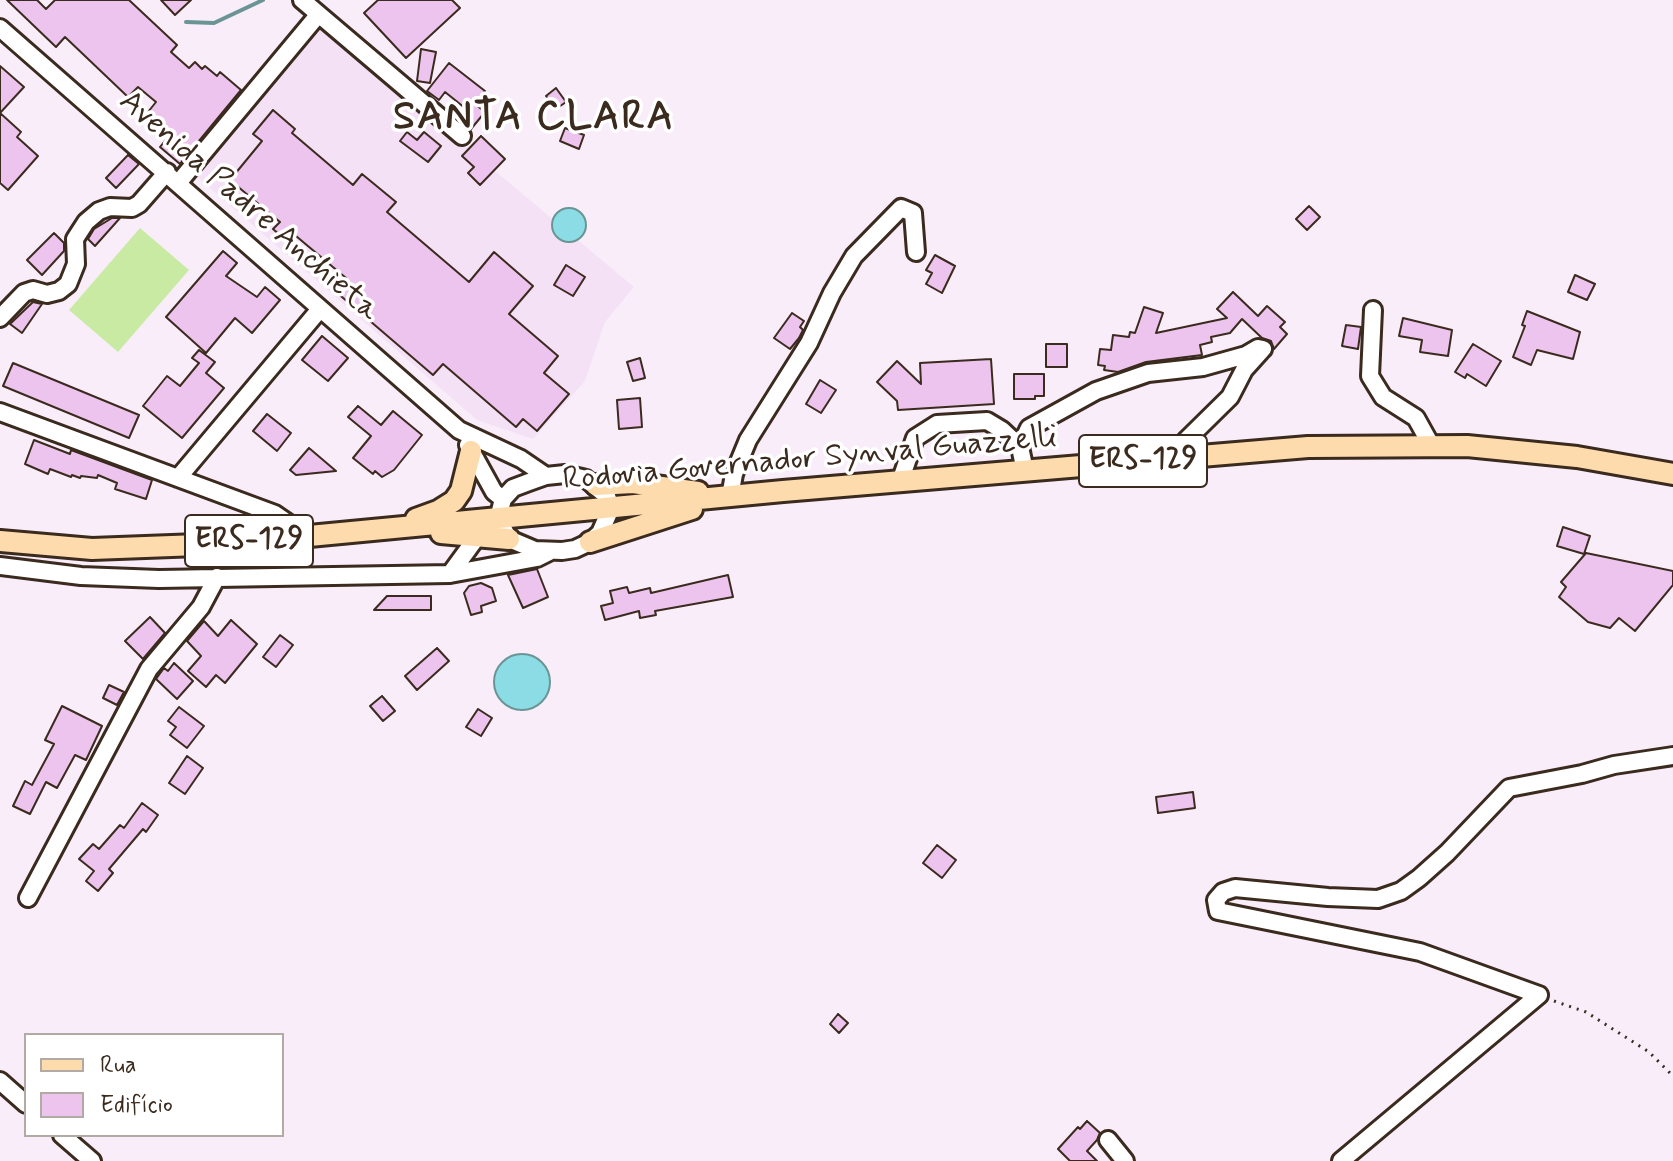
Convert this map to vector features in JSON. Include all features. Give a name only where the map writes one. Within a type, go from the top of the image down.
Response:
[{"type":"main road","name":"Rodovia Governador Synval Guazzelli","points":[[0,541],[92,549],[225,544],[406,526],[501,509],[611,508],[1308,447],[1431,445],[1552,454],[1673,474]]},
{"type":"main road","points":[[406,526],[454,501],[461,491],[471,451]]},
{"type":"main road","points":[[596,485],[633,483],[730,497]]},
{"type":"main road","points":[[590,542],[730,497]]},
{"type":"main road","points":[[406,526],[437,533],[509,539]]},
{"type":"street","points":[[302,0],[462,136]]},
{"type":"street","points":[[0,318],[24,293],[33,290],[47,294],[59,291],[68,284],[76,264],[75,239],[86,222],[99,211],[110,207],[132,208],[173,177],[318,15]]},
{"type":"street","name":"Avenida Padre Anchieta","points":[[0,28],[459,430],[521,459],[546,476]]},
{"type":"street","points":[[730,497],[734,474],[748,440],[809,343],[832,293],[854,256],[901,208],[913,213],[916,252]]},
{"type":"street","points":[[178,478],[320,309]]},
{"type":"street","points":[[1373,310],[1370,376],[1383,397],[1416,418],[1431,445]]},
{"type":"street","points":[[1020,447],[1029,428],[1096,391],[1148,373],[1203,367],[1263,349],[1244,370],[1230,397],[1167,459]]},
{"type":"street","points":[[0,412],[275,514],[307,536]]},
{"type":"street","points":[[900,482],[915,438],[937,424],[987,421],[1020,447],[1025,471]]},
{"type":"street","name":"Avenida Padre Anchieta","points":[[459,430],[494,492],[509,539]]},
{"type":"street","points":[[501,509],[513,488],[546,476],[576,476],[596,485],[607,496],[611,508],[600,533],[575,549],[549,552],[522,547],[509,539]]},
{"type":"street","points":[[450,574],[477,537]]},
{"type":"street","points":[[0,566],[95,577],[159,579],[450,574],[537,558],[549,552]]},
{"type":"street","points":[[28,898],[149,669],[201,607],[217,577]]},
{"type":"street","points":[[1539,995],[1420,952],[1218,911],[1216,900],[1223,892],[1235,888],[1378,899],[1401,891],[1419,878],[1509,788],[1614,765],[1673,756]]},
{"type":"street","points":[[1341,1161],[1539,995]]},
{"type":"street","points":[[0,1081],[24,1102]]},
{"type":"street","points":[[64,1137],[92,1161]]},
{"type":"street","points":[[1108,1140],[1125,1161]]},
{"type":"path","points":[[1539,995],[1586,1012],[1649,1052],[1673,1076]]},
{"type":"shaded area","points":[[319,24],[634,287],[605,322],[585,381],[533,439],[477,420],[194,174]]},
{"type":"green space","points":[[140,228],[189,270],[118,352],[69,310]]},
{"type":"water","points":[[569,208],[581,213],[586,225],[581,237],[569,242],[557,237],[552,225],[557,213]]},
{"type":"water","points":[[522,654],[542,662],[550,682],[542,702],[522,710],[502,702],[494,682],[502,662]]},
{"type":"building","points":[[7,0],[37,0],[46,9],[55,0],[129,0],[177,45],[171,52],[189,68],[195,62],[217,76],[220,72],[241,90],[180,164],[160,147],[168,137],[144,117],[156,102],[138,87],[128,97],[65,37],[56,47]]},
{"type":"building","points":[[161,0],[191,0],[175,15]]},
{"type":"building","points":[[378,0],[452,0],[460,8],[406,58],[364,13]]},
{"type":"building","points":[[421,49],[436,52],[430,83],[417,81]]},
{"type":"building","points":[[449,63],[485,91],[475,104],[485,112],[471,129],[457,118],[465,108],[445,92],[439,100],[427,91]]},
{"type":"building","points":[[0,66],[24,87],[0,113]]},
{"type":"building","points":[[556,88],[566,102],[556,109],[546,96]]},
{"type":"building","points":[[273,110],[295,129],[292,133],[353,185],[362,174],[396,202],[387,212],[469,282],[494,252],[533,286],[509,314],[558,356],[544,373],[569,394],[537,431],[523,419],[516,427],[443,364],[433,375],[335,291],[346,278],[296,236],[290,244],[273,229],[280,222],[230,180],[262,141],[253,134]]},
{"type":"building","points":[[0,113],[21,132],[17,137],[38,156],[8,190],[0,183]]},
{"type":"building","points":[[565,128],[584,135],[579,149],[560,141]]},
{"type":"building","points":[[407,132],[417,140],[424,132],[441,146],[428,162],[400,141]]},
{"type":"building","points":[[481,136],[505,159],[480,185],[468,173],[474,167],[462,156]]},
{"type":"building","points":[[128,155],[139,164],[116,188],[106,178]]},
{"type":"building","points":[[1309,206],[1320,217],[1307,230],[1296,219]]},
{"type":"building","points":[[112,218],[120,218],[95,246],[88,239],[94,229]]},
{"type":"building","points":[[54,233],[64,243],[64,251],[42,275],[27,260]]},
{"type":"building","points":[[223,251],[237,263],[226,276],[257,297],[265,287],[280,300],[252,333],[235,318],[206,353],[166,317]]},
{"type":"building","points":[[935,255],[955,266],[942,293],[926,284],[932,273],[926,270]]},
{"type":"building","points":[[566,265],[585,277],[573,296],[554,285]]},
{"type":"building","points":[[1575,275],[1595,284],[1587,300],[1568,292]]},
{"type":"building","points":[[1233,292],[1258,316],[1267,306],[1285,322],[1280,327],[1287,334],[1274,349],[1271,341],[1262,338],[1242,319],[1230,333],[1211,337],[1212,342],[1200,345],[1202,355],[1146,362],[1118,372],[1104,370],[1105,366],[1098,365],[1100,349],[1111,350],[1113,335],[1129,337],[1130,332],[1135,333],[1144,307],[1163,313],[1156,333],[1227,318],[1217,309]]},
{"type":"building","points":[[33,302],[42,304],[22,333],[10,324]]},
{"type":"building","points":[[1527,311],[1580,332],[1573,359],[1537,350],[1531,365],[1513,357],[1525,326],[1522,325]]},
{"type":"building","points":[[792,313],[804,321],[799,338],[790,349],[774,338]]},
{"type":"building","points":[[1403,318],[1452,330],[1448,356],[1420,352],[1422,340],[1399,336]]},
{"type":"building","points":[[1346,325],[1361,327],[1358,349],[1342,346]]},
{"type":"building","points":[[322,336],[348,358],[328,381],[302,360]]},
{"type":"building","points":[[1046,344],[1067,344],[1067,367],[1046,367]]},
{"type":"building","points":[[1473,344],[1501,361],[1486,386],[1467,374],[1465,378],[1455,372]]},
{"type":"building","points":[[199,350],[215,362],[206,373],[224,388],[182,438],[143,406],[167,376],[180,386],[199,363],[192,358]]},
{"type":"building","points":[[640,358],[645,378],[633,381],[627,362]]},
{"type":"building","points":[[991,359],[994,404],[898,410],[897,401],[877,382],[897,361],[921,384],[920,363]]},
{"type":"building","points":[[13,363],[139,415],[129,438],[3,386]]},
{"type":"building","points":[[1014,374],[1044,374],[1044,396],[1014,399]]},
{"type":"building","points":[[820,380],[836,390],[821,413],[806,404]]},
{"type":"building","points":[[640,398],[642,427],[619,429],[617,400]]},
{"type":"building","points":[[358,406],[381,425],[393,411],[422,435],[394,470],[382,477],[375,471],[373,474],[353,458],[371,436],[348,417]]},
{"type":"building","points":[[267,414],[291,433],[277,451],[253,431]]},
{"type":"building","points":[[34,440],[70,454],[71,450],[152,480],[146,499],[115,489],[117,483],[98,475],[97,478],[71,477],[50,469],[48,474],[25,464]]},
{"type":"building","points":[[309,448],[336,471],[296,475],[290,470]]},
{"type":"building","points":[[1563,527],[1590,536],[1584,554],[1557,546]]},
{"type":"building","points":[[1586,553],[1673,571],[1673,585],[1635,631],[1619,618],[1610,628],[1588,622],[1559,597],[1566,587],[1561,582]]},
{"type":"building","points":[[537,569],[548,597],[523,608],[508,575]]},
{"type":"building","points":[[728,575],[733,597],[655,611],[656,615],[640,618],[639,611],[605,620],[601,606],[613,603],[610,591],[627,587],[629,593],[650,588],[651,593]]},
{"type":"building","points":[[481,583],[492,588],[496,601],[481,606],[482,612],[471,615],[464,593],[469,586]]},
{"type":"building","points":[[387,596],[431,596],[431,610],[374,610]]},
{"type":"building","points":[[150,617],[165,633],[143,659],[125,641]]},
{"type":"building","points":[[231,620],[257,644],[225,683],[216,675],[206,687],[188,671],[201,656],[187,641],[204,621],[218,636]]},
{"type":"building","points":[[280,635],[293,645],[276,667],[263,657]]},
{"type":"building","points":[[437,648],[449,661],[417,690],[405,676]]},
{"type":"building","points":[[174,663],[193,681],[177,699],[156,679],[164,668],[168,671]]},
{"type":"building","points":[[109,685],[124,692],[117,705],[103,698]]},
{"type":"building","points":[[382,696],[395,711],[383,721],[370,706]]},
{"type":"building","points":[[62,706],[102,726],[86,760],[75,755],[57,788],[46,782],[30,814],[13,806],[25,781],[32,785],[54,744],[45,740]]},
{"type":"building","points":[[179,707],[204,726],[187,748],[170,735],[176,727],[168,721]]},
{"type":"building","points":[[478,709],[492,718],[481,736],[466,727]]},
{"type":"building","points":[[187,756],[203,768],[185,794],[169,783]]},
{"type":"building","points":[[1193,792],[1195,808],[1158,813],[1156,797]]},
{"type":"building","points":[[142,803],[158,815],[146,832],[143,829],[109,869],[113,873],[98,891],[86,881],[94,871],[79,859],[93,844],[99,849],[120,825],[124,828]]},
{"type":"building","points":[[937,845],[956,860],[942,878],[923,863]]},
{"type":"building","points":[[838,1014],[848,1023],[839,1033],[830,1024]]},
{"type":"building","points":[[1087,1121],[1100,1133],[1087,1151],[1097,1161],[1070,1161],[1058,1149]]},
{"type":"waterway","points":[[186,22],[214,23],[263,0]]},
{"type":"district","name":"SANTA CLARA","points":[[534,120]]}]
